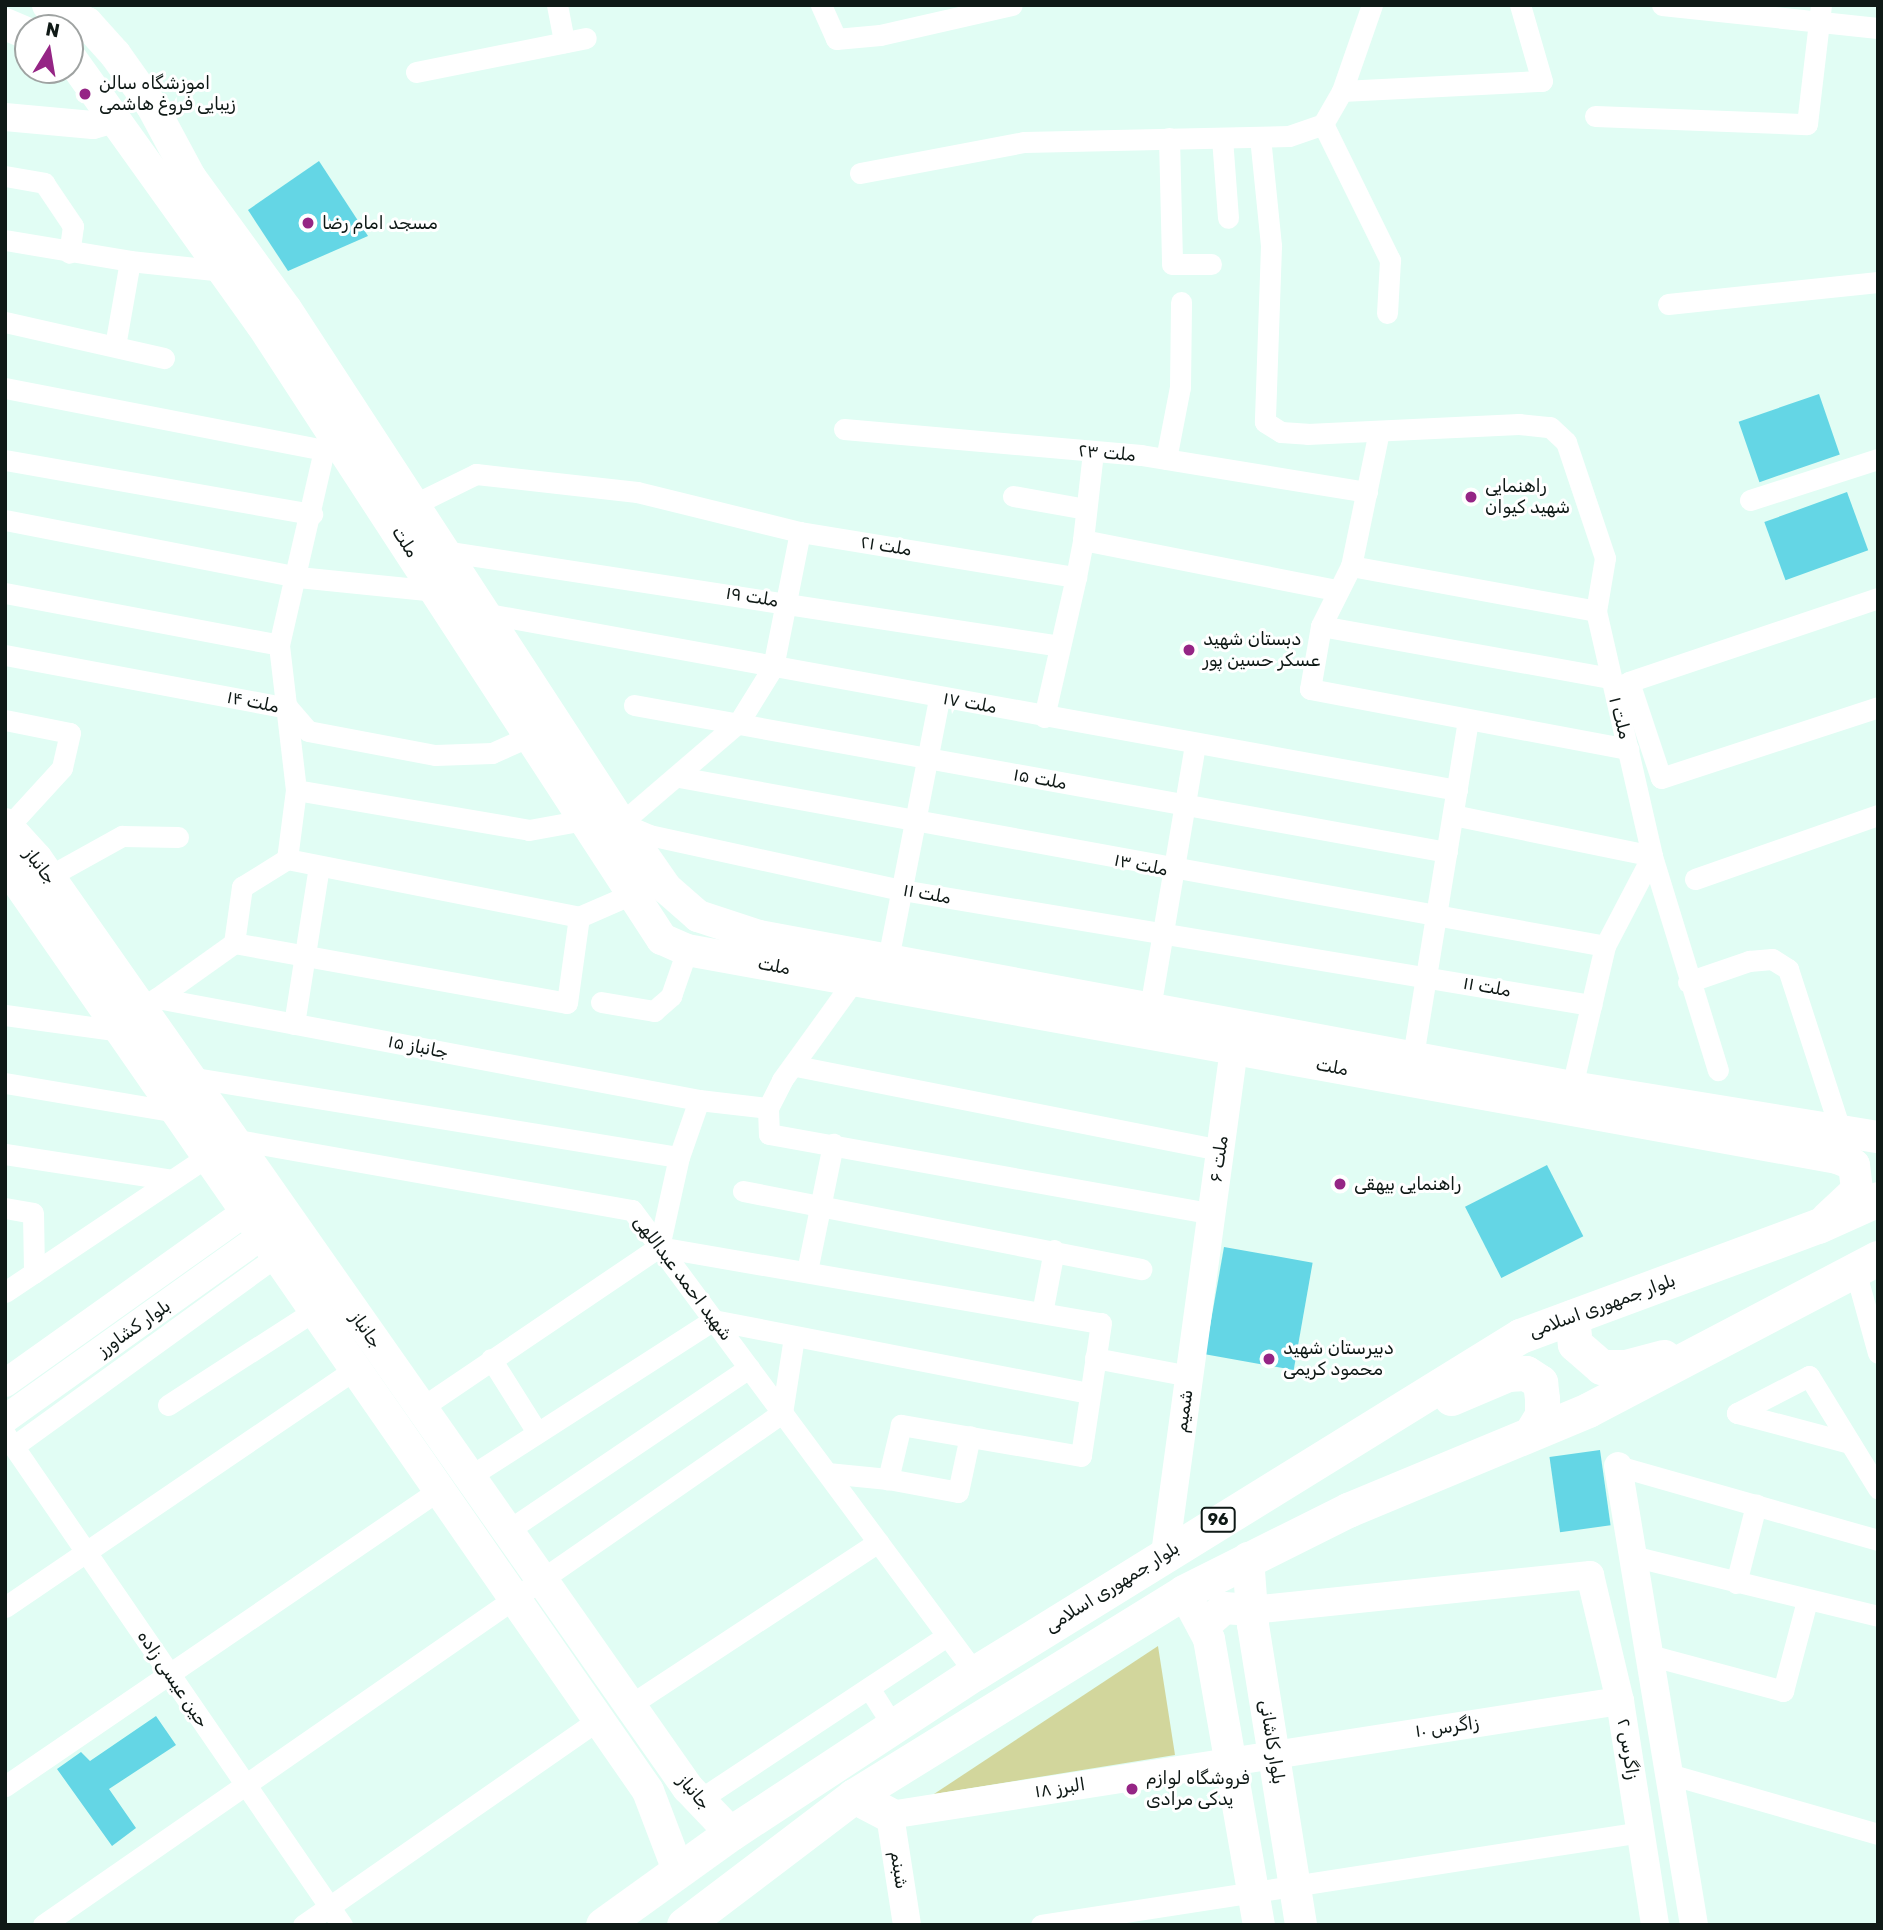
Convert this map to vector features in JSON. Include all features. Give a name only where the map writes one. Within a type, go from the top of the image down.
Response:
[{"type":"main road","name":"ملت","points":[[48,5],[88,14],[152,106],[177,184],[223,271],[343,440],[413,505],[483,613],[600,827],[632,894],[662,939],[687,950],[1234,1049],[1839,1145],[1878,1138]]},
{"type":"main road","name":"ملت","points":[[84,77],[114,119],[177,184],[530,736],[600,827],[698,916],[759,936],[1413,1056],[1572,1087],[1839,1145]]},
{"type":"main road","name":"جانباز","points":[[7,825],[26,868],[189,1077],[261,1235],[648,1791],[678,1870]]},
{"type":"main road","name":"جانباز","points":[[138,1012],[177,1112],[270,1192],[421,1408],[472,1475],[630,1705],[699,1800],[731,1833]]},
{"type":"main road","points":[[1818,1226],[1857,1190],[1854,1165],[1839,1145]]},
{"type":"main road","points":[[261,1235],[270,1192]]},
{"type":"main road","name":"بلوار جمهوری اسلامی","points":[[603,1925],[731,1833],[895,1729],[975,1673],[1520,1336],[1818,1226],[1878,1199]]},
{"type":"main road","points":[[261,1235],[288,1217]]},
{"type":"main road","points":[[684,1925],[854,1796],[1184,1592],[1248,1558],[1533,1430],[1588,1410],[1866,1264]]},
{"type":"main road","points":[[1572,1317],[1574,1344],[1601,1367],[1626,1367],[1712,1345]]},
{"type":"main road","points":[[1332,1450],[1508,1374],[1526,1373],[1539,1382],[1542,1415],[1533,1430]]},
{"type":"main road","name":"بلوار کاشانی","points":[[1248,1558],[1252,1610],[1301,1925]]},
{"type":"main road","points":[[1184,1592],[1203,1627],[1259,1925]]},
{"type":"main road","points":[[1203,1627],[1224,1608],[1252,1610]]},
{"type":"main road","points":[[854,1796],[890,1815]]},
{"type":"street","points":[[557,5],[564,42]]},
{"type":"street","points":[[821,5],[836,39],[1012,5]]},
{"type":"street","points":[[860,173],[1024,142],[1289,136],[1323,124],[1342,91],[1372,5]]},
{"type":"street","points":[[1342,91],[1542,81],[1520,5]]},
{"type":"street","points":[[1662,5],[1820,13],[1878,28]]},
{"type":"street","points":[[1595,116],[1807,124],[1820,13]]},
{"type":"street","points":[[416,72],[586,38]]},
{"type":"street","points":[[5,117],[93,125],[114,119]]},
{"type":"street","points":[[1323,124],[1390,260],[1387,313]]},
{"type":"street","name":"ملت ۱","points":[[1260,137],[1271,246],[1265,422],[1281,432],[1307,434],[1550,426],[1566,442],[1605,558],[1596,611],[1651,856],[1688,982],[1718,1070]]},
{"type":"street","points":[[1169,138],[1172,264],[1211,264]]},
{"type":"street","points":[[1222,138],[1228,218]]},
{"type":"street","points":[[5,176],[44,183],[73,226],[69,253]]},
{"type":"street","points":[[5,240],[69,253],[223,271]]},
{"type":"street","points":[[115,346],[130,261]]},
{"type":"street","points":[[1668,304],[1878,282]]},
{"type":"street","points":[[1166,459],[1180,387],[1181,302]]},
{"type":"street","points":[[5,322],[164,358]]},
{"type":"street","points":[[5,388],[343,440],[312,514],[279,645],[296,790],[287,859]]},
{"type":"street","name":"ملت ۲۳","points":[[844,429],[1166,459],[1367,492]]},
{"type":"street","points":[[1379,431],[1351,566],[1335,590],[1321,626],[1310,689],[1468,721],[1628,749]]},
{"type":"street","points":[[1044,717],[1076,578],[1093,452]]},
{"type":"street","points":[[1750,499],[1878,459]]},
{"type":"street","points":[[5,460],[312,514]]},
{"type":"street","name":"ملت ۲۱","points":[[413,505],[476,474],[637,492],[800,532],[1076,578]]},
{"type":"street","points":[[1013,496],[1086,509]]},
{"type":"street","points":[[5,520],[298,577],[436,591]]},
{"type":"street","points":[[296,790],[530,830],[600,827],[679,777],[739,723],[773,667],[788,603],[800,532]]},
{"type":"street","points":[[1083,540],[1335,590]]},
{"type":"street","name":"ملت ۱۹","points":[[443,551],[1060,646]]},
{"type":"street","points":[[1351,566],[1596,611]]},
{"type":"street","points":[[5,593],[279,645]]},
{"type":"street","points":[[1878,598],[1629,682],[1661,778],[1878,707]]},
{"type":"street","name":"ملت ۱۷","points":[[483,613],[1457,790]]},
{"type":"street","points":[[1321,626],[1609,678]]},
{"type":"street","name":"ملت ۱۴","points":[[5,655],[288,708],[308,731],[435,755],[492,753],[530,736]]},
{"type":"street","points":[[888,960],[939,698]]},
{"type":"street","name":"ملت ۱۵","points":[[634,705],[1447,852]]},
{"type":"street","points":[[5,720],[70,733],[62,768],[7,825]]},
{"type":"street","points":[[1413,1056],[1438,917],[1468,721]]},
{"type":"street","points":[[1150,1008],[1176,871],[1195,744]]},
{"type":"street","name":"ملت ۱۳","points":[[679,777],[1176,871],[1605,946]]},
{"type":"street","points":[[1453,815],[1651,856],[1605,946],[1572,1087]]},
{"type":"street","points":[[1695,879],[1878,815]]},
{"type":"street","name":"ملت ۱۱","points":[[600,827],[649,835],[902,890],[1591,1005]]},
{"type":"street","points":[[26,868],[122,835],[178,837]]},
{"type":"street","points":[[138,1012],[234,943],[243,887],[287,859],[579,917],[632,894]]},
{"type":"street","points":[[294,1024],[319,866]]},
{"type":"street","points":[[234,943],[567,1003],[579,917]]},
{"type":"street","points":[[601,1002],[654,1011],[671,996],[687,950]]},
{"type":"street","points":[[1688,982],[1749,961],[1772,959],[1788,969],[1839,1145]]},
{"type":"street","points":[[854,980],[768,1108],[769,1133],[1212,1214]]},
{"type":"street","name":"جانباز ۱۵","points":[[5,1015],[138,1012],[294,1024],[699,1100],[768,1108]]},
{"type":"street","name":"ملت ۶","points":[[1204,1269],[1234,1049]]},
{"type":"street","points":[[796,1066],[1221,1150]]},
{"type":"street","points":[[189,1077],[679,1157]]},
{"type":"street","points":[[5,1083],[177,1112]]},
{"type":"street","points":[[659,1247],[679,1157],[699,1100]]},
{"type":"street","points":[[807,1270],[833,1144]]},
{"type":"street","points":[[5,1292],[220,1148]]},
{"type":"street","name":"شهید احمد عبداللهی","points":[[220,1148],[632,1210],[975,1673]]},
{"type":"street","points":[[5,1154],[172,1180]]},
{"type":"street","points":[[743,1191],[1141,1269]]},
{"type":"street","points":[[5,1208],[33,1213],[34,1273]]},
{"type":"street","points":[[10,1440],[261,1235]]},
{"type":"street","name":"بلوار کشاورز","points":[[5,1383],[261,1235]]},
{"type":"street","name":"بلوار کشاورز","points":[[5,1419],[261,1235]]},
{"type":"street","points":[[421,1408],[659,1247],[807,1270],[1101,1323],[1081,1456],[901,1425],[888,1479]]},
{"type":"street","points":[[1042,1313],[1054,1250]]},
{"type":"street","points":[[1866,1264],[1878,1353]]},
{"type":"street","name":"شمیم","points":[[1165,1554],[1204,1269]]},
{"type":"street","points":[[168,1405],[314,1311]]},
{"type":"street","points":[[472,1475],[713,1320],[1090,1393]]},
{"type":"street","points":[[43,1925],[515,1601],[782,1413],[794,1337]]},
{"type":"street","points":[[1095,1358],[1189,1376]]},
{"type":"street","points":[[491,1359],[537,1432]]},
{"type":"street","points":[[508,1531],[749,1368]]},
{"type":"street","points":[[5,1607],[355,1369]]},
{"type":"street","points":[[1850,1443],[1737,1413],[1809,1376],[1878,1488]]},
{"type":"street","points":[[827,1473],[888,1479],[958,1492],[970,1436]]},
{"type":"street","name":"حین عیسی زاده","points":[[10,1440],[342,1925]]},
{"type":"street","points":[[1694,1925],[1618,1466],[1878,1540]]},
{"type":"street","points":[[5,1786],[439,1490]]},
{"type":"street","points":[[1736,1583],[1756,1505]]},
{"type":"street","points":[[630,1705],[878,1542]]},
{"type":"street","points":[[1632,1556],[1807,1601],[1878,1616]]},
{"type":"street","name":"زاگرس ۲","points":[[1252,1610],[1590,1575],[1620,1701],[1655,1925]]},
{"type":"street","points":[[1649,1654],[1783,1692],[1807,1601]]},
{"type":"street","points":[[699,1800],[947,1636]]},
{"type":"street","points":[[869,1688],[895,1729]]},
{"type":"street","name":"زاگرس ۱۰","points":[[1230,1760],[1620,1701]]},
{"type":"street","points":[[303,1925],[598,1720]]},
{"type":"street","name":"البرز ۱۸","points":[[890,1815],[1230,1760]]},
{"type":"street","points":[[1669,1774],[1878,1834]]},
{"type":"street","name":"شبنم","points":[[890,1815],[907,1925]]},
{"type":"street","points":[[1041,1925],[1294,1881],[1641,1832]]},
{"type":"green space","points":[[1158,1646],[1175,1755],[934,1794]]},
{"type":"building","name":"مسجد امام رضا","points":[[319,161],[368,236],[288,271],[248,210]]},
{"type":"building","points":[[1819,394],[1840,455],[1759,482],[1739,422]]},
{"type":"building","points":[[1847,492],[1868,550],[1786,580],[1764,522]]},
{"type":"building","points":[[1547,1165],[1583,1236],[1501,1278],[1465,1207]]},
{"type":"building","points":[[1224,1247],[1313,1263],[1294,1370],[1205,1354]]},
{"type":"building","points":[[1600,1450],[1611,1525],[1560,1532],[1549,1457]]},
{"type":"building","points":[[156,1716],[176,1745],[109,1789],[136,1828],[112,1846],[57,1769],[81,1752],[90,1761]]},
{"type":"place","name":"اموزشگاه سالن زیبایی فروغ هاشمی","points":[[85,94]]},
{"type":"place","name":"مسجد امام رضا","points":[[308,223]]},
{"type":"place","name":"راهنمایی شهید کیوان","points":[[1471,497]]},
{"type":"place","name":"دبستان شهید عسکر حسین پور","points":[[1189,650]]},
{"type":"place","name":"راهنمایی بیهقی","points":[[1340,1184]]},
{"type":"place","name":"دبیرستان شهید محمود کریمی","points":[[1269,1359]]},
{"type":"place","name":"فروشگاه لوازم یدکی مرادی","points":[[1132,1789]]}]
